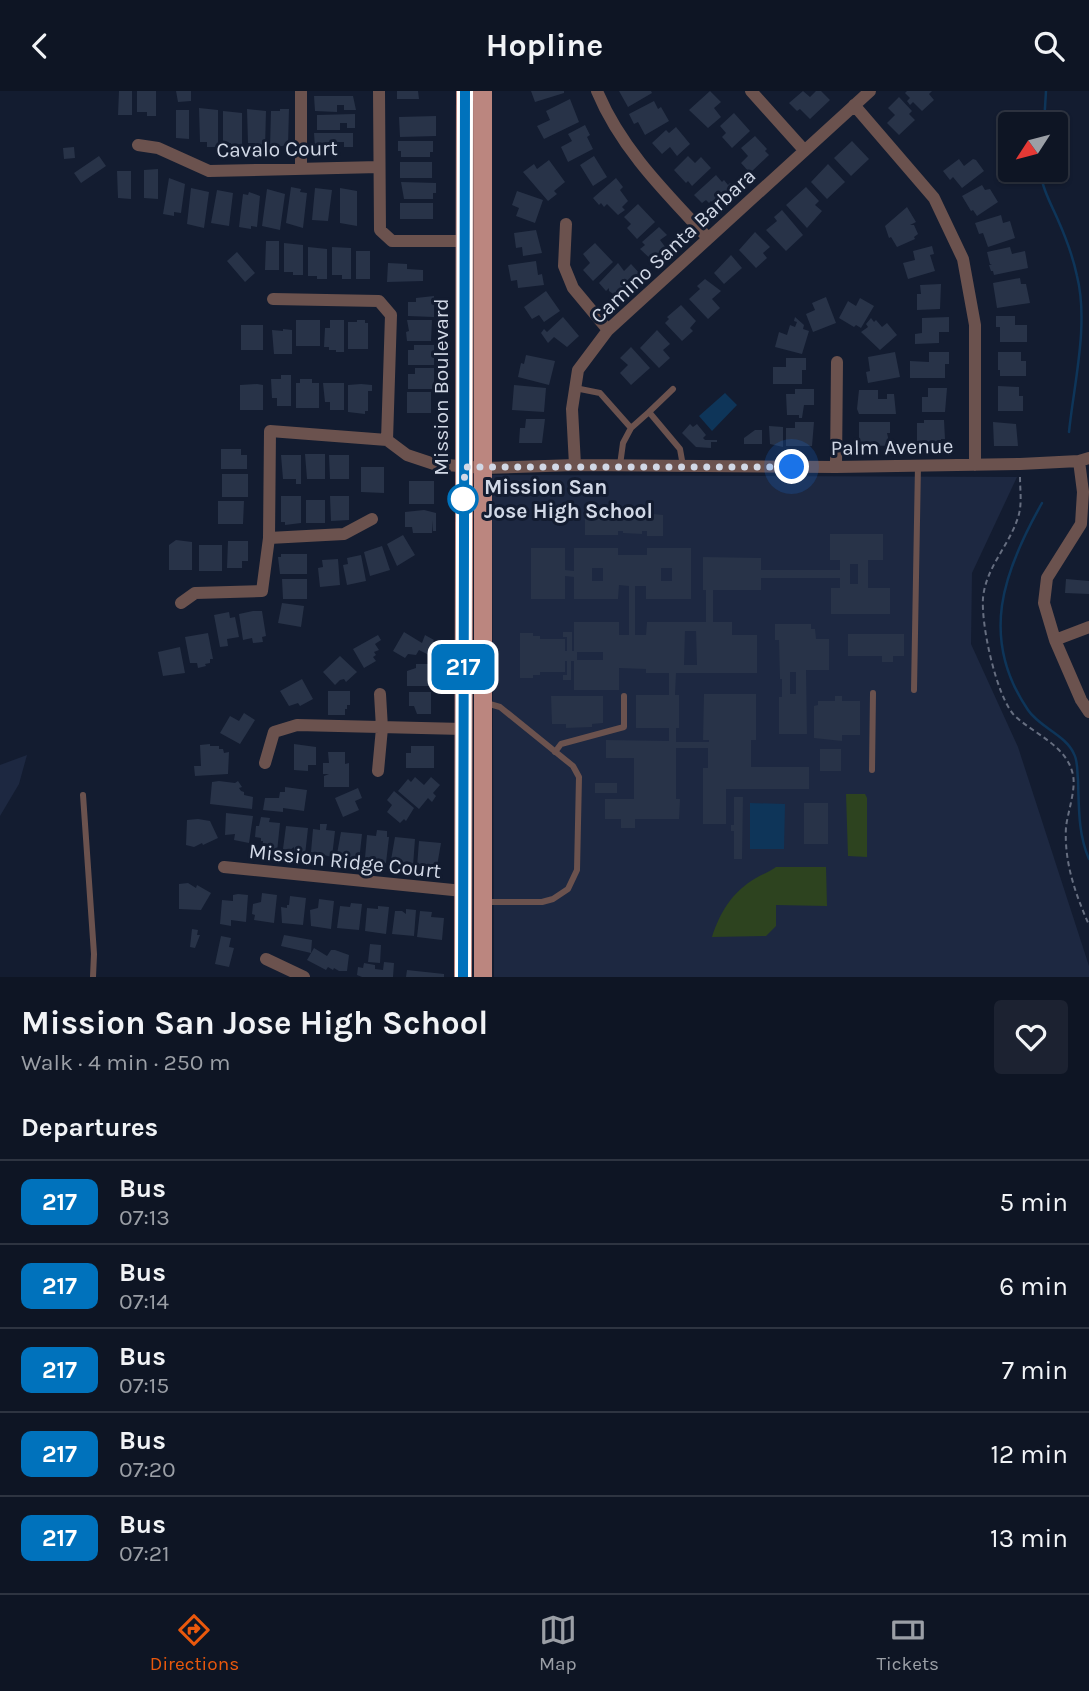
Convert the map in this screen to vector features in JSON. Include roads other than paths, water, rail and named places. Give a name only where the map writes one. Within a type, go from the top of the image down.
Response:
[{"type":"main road","name":"Mission Boulevard","points":[[463,977],[465,91]]},
{"type":"main road","name":"Mission Boulevard","points":[[483,91],[483,977]]},
{"type":"street","points":[[301,91],[301,168]]},
{"type":"street","points":[[379,91],[380,230],[392,241],[464,241]]},
{"type":"street","points":[[597,91],[606,114],[645,171],[708,238]]},
{"type":"street","points":[[751,91],[804,150]]},
{"type":"street","name":"Camino Santa Barbara","points":[[575,465],[572,408],[578,370],[608,330],[870,91]]},
{"type":"street","points":[[854,105],[934,198],[963,259],[975,325],[975,465]]},
{"type":"street","name":"Cavalo Court","points":[[138,145],[158,148],[209,171],[379,167]]},
{"type":"street","points":[[566,224],[564,266],[573,288],[608,330]]},
{"type":"street","points":[[181,603],[195,593],[262,591],[269,538],[270,431],[387,440],[391,315],[379,301],[273,299]]},
{"type":"street","points":[[836,467],[837,362]]},
{"type":"street","name":"Palm Avenue","points":[[387,440],[407,455],[434,464],[484,468],[575,465],[975,465],[1084,459]]},
{"type":"street","points":[[1084,459],[1081,524],[1048,578],[1044,603],[1055,640],[1081,700],[1089,712]]},
{"type":"street","points":[[269,538],[344,534],[372,519]]},
{"type":"street","points":[[1055,640],[1089,627]]},
{"type":"street","points":[[378,771],[382,728],[380,694]]},
{"type":"street","points":[[265,763],[274,732],[297,725],[463,729]]},
{"type":"street","name":"Mission Ridge Court","points":[[224,867],[463,891]]},
{"type":"street","points":[[266,960],[304,977]]},
{"type":"lane","points":[[575,388],[600,393],[631,428]]},
{"type":"lane","points":[[620,465],[623,443],[631,428],[673,389]]},
{"type":"lane","points":[[649,412],[680,449],[683,466]]},
{"type":"lane","points":[[914,690],[918,465]]},
{"type":"lane","points":[[872,771],[873,693]]},
{"type":"lane","points":[[555,752],[561,744],[624,727],[624,696]]},
{"type":"lane","points":[[483,702],[500,707],[573,766],[579,777],[576,870],[568,889],[553,899],[542,902],[483,902]]},
{"type":"lane","points":[[83,795],[94,954],[93,977]]},
{"type":"waterway","points":[[1045,112],[1046,91]]},
{"type":"waterway","points":[[1043,182],[1064,234],[1080,294],[1081,334],[1069,432]]},
{"type":"waterway","points":[[1042,503],[1016,554],[1008,580],[1002,605],[1004,657],[1013,683],[1028,710],[1065,741],[1075,757],[1081,830],[1089,859]]},
{"type":"place","name":"Mission San Jose High School","points":[[463,499]]}]
